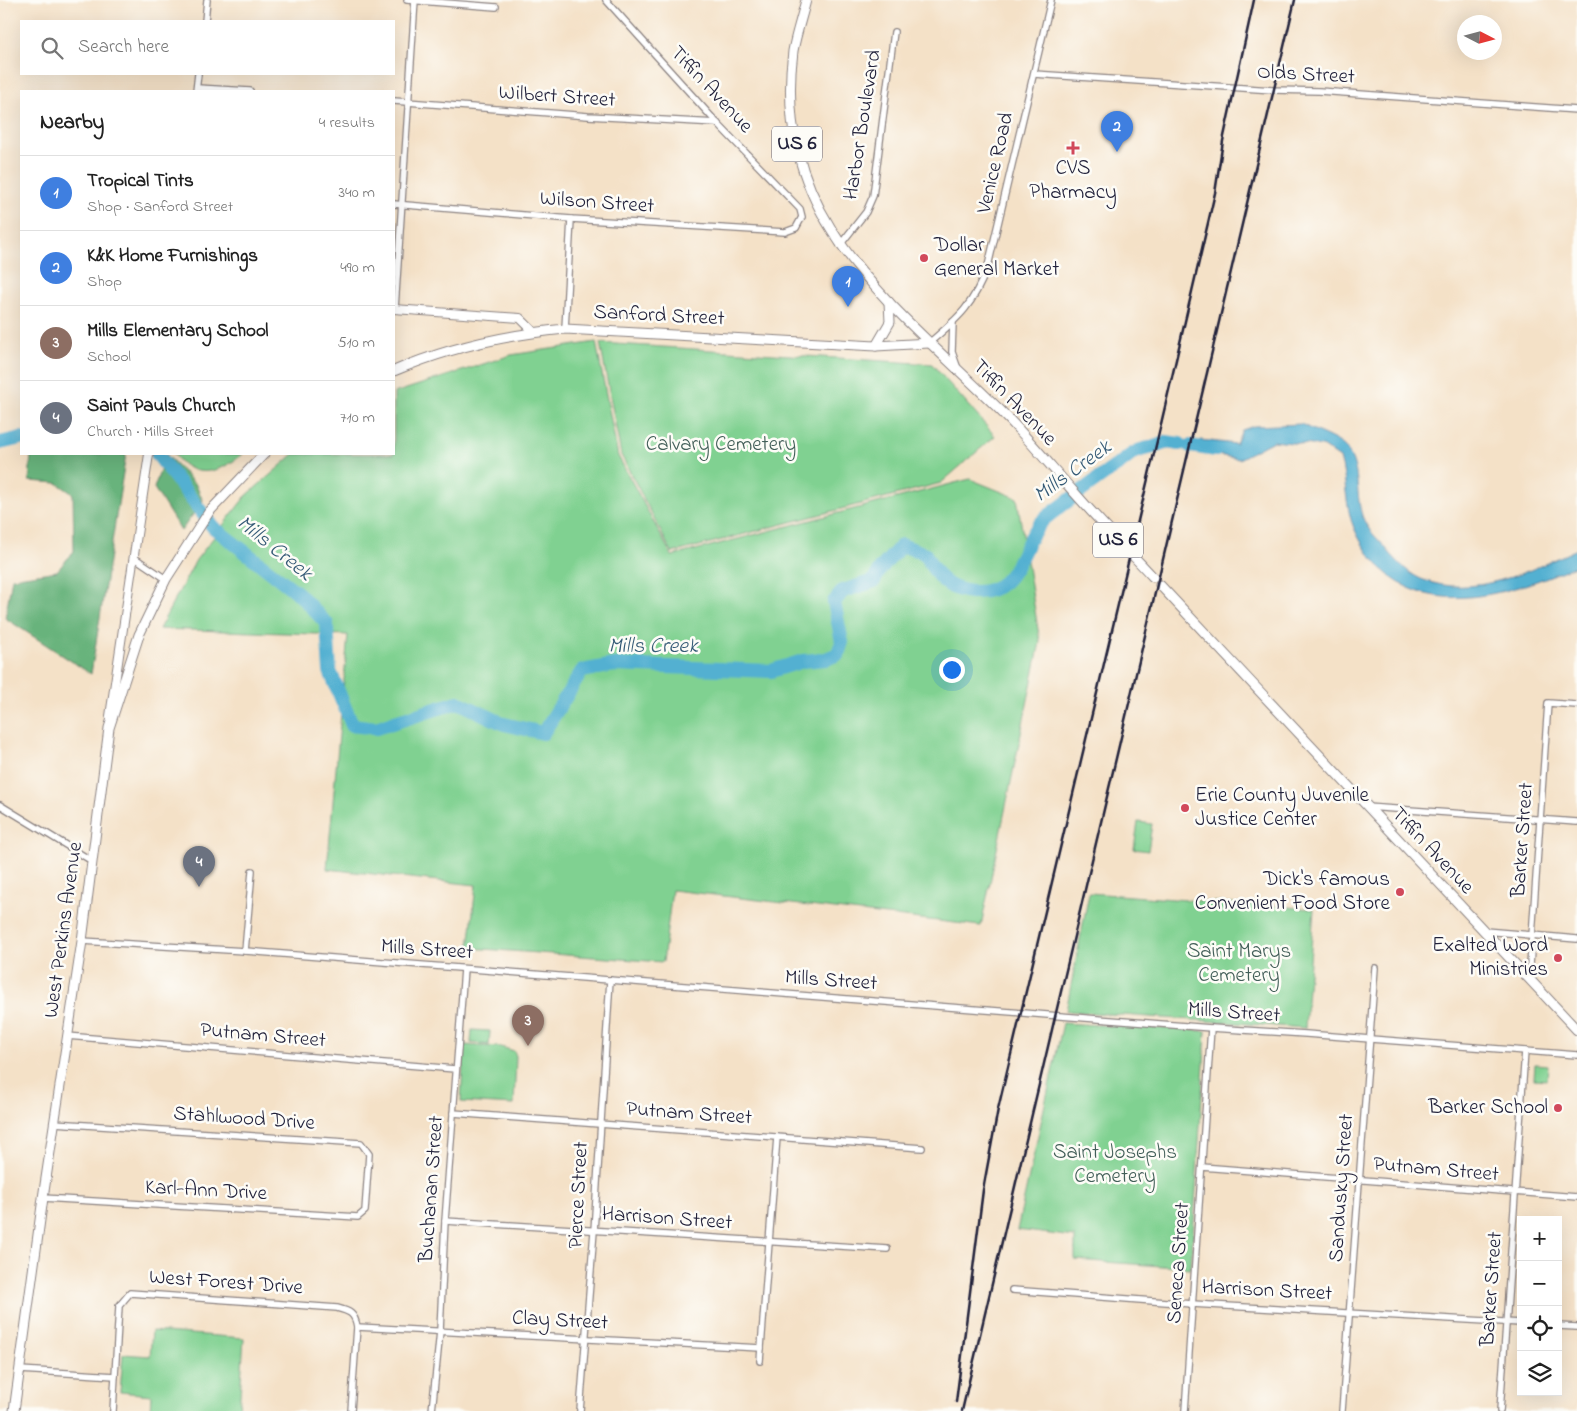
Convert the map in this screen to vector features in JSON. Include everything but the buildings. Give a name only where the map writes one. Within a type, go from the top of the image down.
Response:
[{"type":"main road","name":"US 6","points":[[806,0],[794,49],[790,103],[796,141],[811,190],[818,209],[840,245],[889,302],[929,343]]},
{"type":"main road","points":[[876,346],[890,322],[889,302]]},
{"type":"main road","name":"Sanford Street","points":[[395,370],[474,342],[565,329],[876,346],[929,343]]},
{"type":"main road","name":"Tiffin Avenue","points":[[929,343],[1001,411],[1084,504],[1153,577]]},
{"type":"main road","points":[[109,728],[139,635],[166,579],[209,512],[263,455]]},
{"type":"main road","name":"Tiffin Avenue","points":[[1160,585],[1577,1030]]},
{"type":"main road","name":"West Perkins Avenue","points":[[14,1411],[42,1198],[82,941],[109,728]]},
{"type":"street","points":[[205,20],[207,0]]},
{"type":"street","points":[[407,0],[496,7]]},
{"type":"street","points":[[395,297],[403,204],[415,0]]},
{"type":"street","name":"Tiffin Avenue","points":[[606,0],[717,123],[800,209],[802,217],[796,228]]},
{"type":"street","name":"Venice Road","points":[[929,343],[968,308],[978,292],[988,266],[1050,0]]},
{"type":"street","name":"Harbor Boulevard","points":[[840,245],[866,212],[872,196],[894,32]]},
{"type":"street","name":"Olds Street","points":[[1034,74],[1273,90],[1319,91],[1577,110]]},
{"type":"street","points":[[196,90],[198,75]]},
{"type":"street","name":"Wilbert Street","points":[[395,101],[588,116],[717,123]]},
{"type":"street","name":"Wilson Street","points":[[395,204],[785,232],[796,228]]},
{"type":"street","points":[[565,329],[572,218]]},
{"type":"street","points":[[395,309],[520,318],[534,332]]},
{"type":"street","points":[[954,322],[952,352],[960,373]]},
{"type":"street","name":"West Perkins Avenue","points":[[109,728],[115,675],[135,558],[149,455]]},
{"type":"street","points":[[135,558],[166,579]]},
{"type":"street","name":"Barker Street","points":[[1529,980],[1548,703],[1577,705]]},
{"type":"street","points":[[0,805],[92,861]]},
{"type":"street","points":[[1367,806],[1577,822]]},
{"type":"street","points":[[245,951],[252,871]]},
{"type":"street","points":[[1484,931],[1577,939]]},
{"type":"street","name":"Mills Street","points":[[82,941],[245,951],[1211,1028],[1577,1055]]},
{"type":"street","name":"Sandusky Street","points":[[1342,1411],[1375,968]]},
{"type":"street","name":"Buchanan Street","points":[[432,1411],[440,1331],[445,1221],[464,969]]},
{"type":"street","name":"Pierce Street","points":[[580,1411],[587,1339],[599,1124],[610,980]]},
{"type":"street","name":"Seneca Street","points":[[1185,1411],[1211,1028]]},
{"type":"street","name":"Putnam Street","points":[[67,1036],[456,1069]]},
{"type":"street","name":"Barker Street","points":[[1500,1411],[1525,1051]]},
{"type":"street","name":"Putnam Street","points":[[453,1113],[922,1148]]},
{"type":"street","name":"Stahlwood Drive","points":[[54,1123],[361,1143],[369,1154],[365,1210]]},
{"type":"street","points":[[760,1361],[777,1137]]},
{"type":"street","name":"Putnam Street","points":[[1202,1167],[1577,1197]]},
{"type":"street","name":"Karl-Ann Drive","points":[[42,1198],[358,1217],[365,1210]]},
{"type":"street","name":"Harrison Street","points":[[445,1221],[887,1249]]},
{"type":"street","name":"Harrison Street","points":[[1012,1290],[1192,1304],[1350,1311],[1517,1322]]},
{"type":"street","name":"West Forest Drive","points":[[115,1376],[119,1306],[130,1293],[337,1308],[351,1311],[356,1319],[357,1327]]},
{"type":"street","points":[[1562,1326],[1577,1327]]},
{"type":"street","points":[[351,1411],[357,1327]]},
{"type":"street","name":"Clay Street","points":[[357,1327],[761,1348]]},
{"type":"street","points":[[20,1370],[115,1376],[113,1411]]},
{"type":"green space","points":[[596,342],[618,456],[672,556],[970,479],[1017,498],[1040,642],[981,926],[672,890],[663,962],[469,948],[476,885],[327,869],[348,635],[159,629],[196,560],[245,497],[293,455],[395,455],[395,393],[511,355]]},
{"type":"green space","name":"Calvary Cemetery","points":[[600,343],[932,364],[995,436],[941,483],[672,553],[621,455]]},
{"type":"green space","points":[[31,455],[126,455],[91,674],[5,618],[12,578],[57,571],[74,551],[73,494],[57,483],[29,481]]},
{"type":"green space","points":[[166,455],[196,485],[203,501],[181,531],[154,488]]},
{"type":"green space","points":[[175,455],[242,455],[226,466],[208,471],[199,471],[182,463]]},
{"type":"green space","points":[[1138,822],[1152,824],[1148,851],[1134,849]]},
{"type":"green space","name":"Saint Marys Cemetery","points":[[1089,893],[1314,909],[1305,1028],[1066,1011]]},
{"type":"green space","name":"Saint Josephs Cemetery","points":[[1063,1023],[1206,1031],[1191,1268],[1075,1260],[1075,1237],[1017,1230]]},
{"type":"green space","points":[[472,1030],[490,1031],[489,1045],[471,1043]]},
{"type":"green space","points":[[464,1045],[501,1047],[514,1051],[516,1056],[514,1105],[461,1102]]},
{"type":"green space","points":[[1535,1064],[1548,1065],[1547,1080],[1534,1079]]},
{"type":"green space","points":[[152,1331],[244,1338],[239,1411],[150,1411],[151,1395],[120,1392],[123,1354],[150,1356]]},
{"type":"water","points":[[1301,424],[1345,447],[1351,456],[1354,466],[1360,507],[1367,526],[1396,560],[1421,579],[1441,585],[1481,585],[1521,574],[1577,549],[1577,565],[1546,578],[1483,595],[1452,598],[1423,593],[1397,581],[1373,560],[1351,520],[1340,458],[1322,446],[1273,441],[1239,459],[1198,451],[1201,440],[1236,444],[1242,430],[1254,426]]},
{"type":"waterway","name":"Mills Creek","points":[[0,443],[20,438]]},
{"type":"waterway","name":"Mills Creek","points":[[158,455],[213,527],[299,594],[327,624],[330,671],[352,725],[376,728],[458,702],[504,724],[543,733],[582,671],[614,665],[771,671],[803,661],[826,659],[838,654],[842,642],[834,602],[843,591],[874,581],[881,568],[902,545],[925,554],[940,578],[957,589],[984,592],[998,587],[1008,578],[1030,539],[1048,516],[1135,452],[1166,442],[1180,444]]},
{"type":"waterway","name":"Mills Creek","points":[[1190,446],[1216,450]]},
{"type":"railway","points":[[956,1402],[983,1190],[998,1109],[1215,193],[1223,141],[1254,0]]},
{"type":"railway","points":[[962,1411],[1295,0]]},
{"type":"place","name":"CVS Pharmacy","points":[[1073,148]]},
{"type":"place","name":"K&K Home Furnishings","points":[[1117,152]]},
{"type":"place","name":"Dollar General Market","points":[[924,258]]},
{"type":"place","name":"Tropical Tints","points":[[848,307]]},
{"type":"place","name":"Erie County Juvenile Justice Center","points":[[1185,808]]},
{"type":"place","name":"Saint Pauls Church","points":[[199,887]]},
{"type":"place","name":"Dick's famous Convenient Food Store","points":[[1400,892]]},
{"type":"place","name":"Exalted Word Ministries","points":[[1558,958]]},
{"type":"place","name":"Mills Elementary School","points":[[528,1046]]},
{"type":"place","name":"Barker School","points":[[1558,1108]]}]
